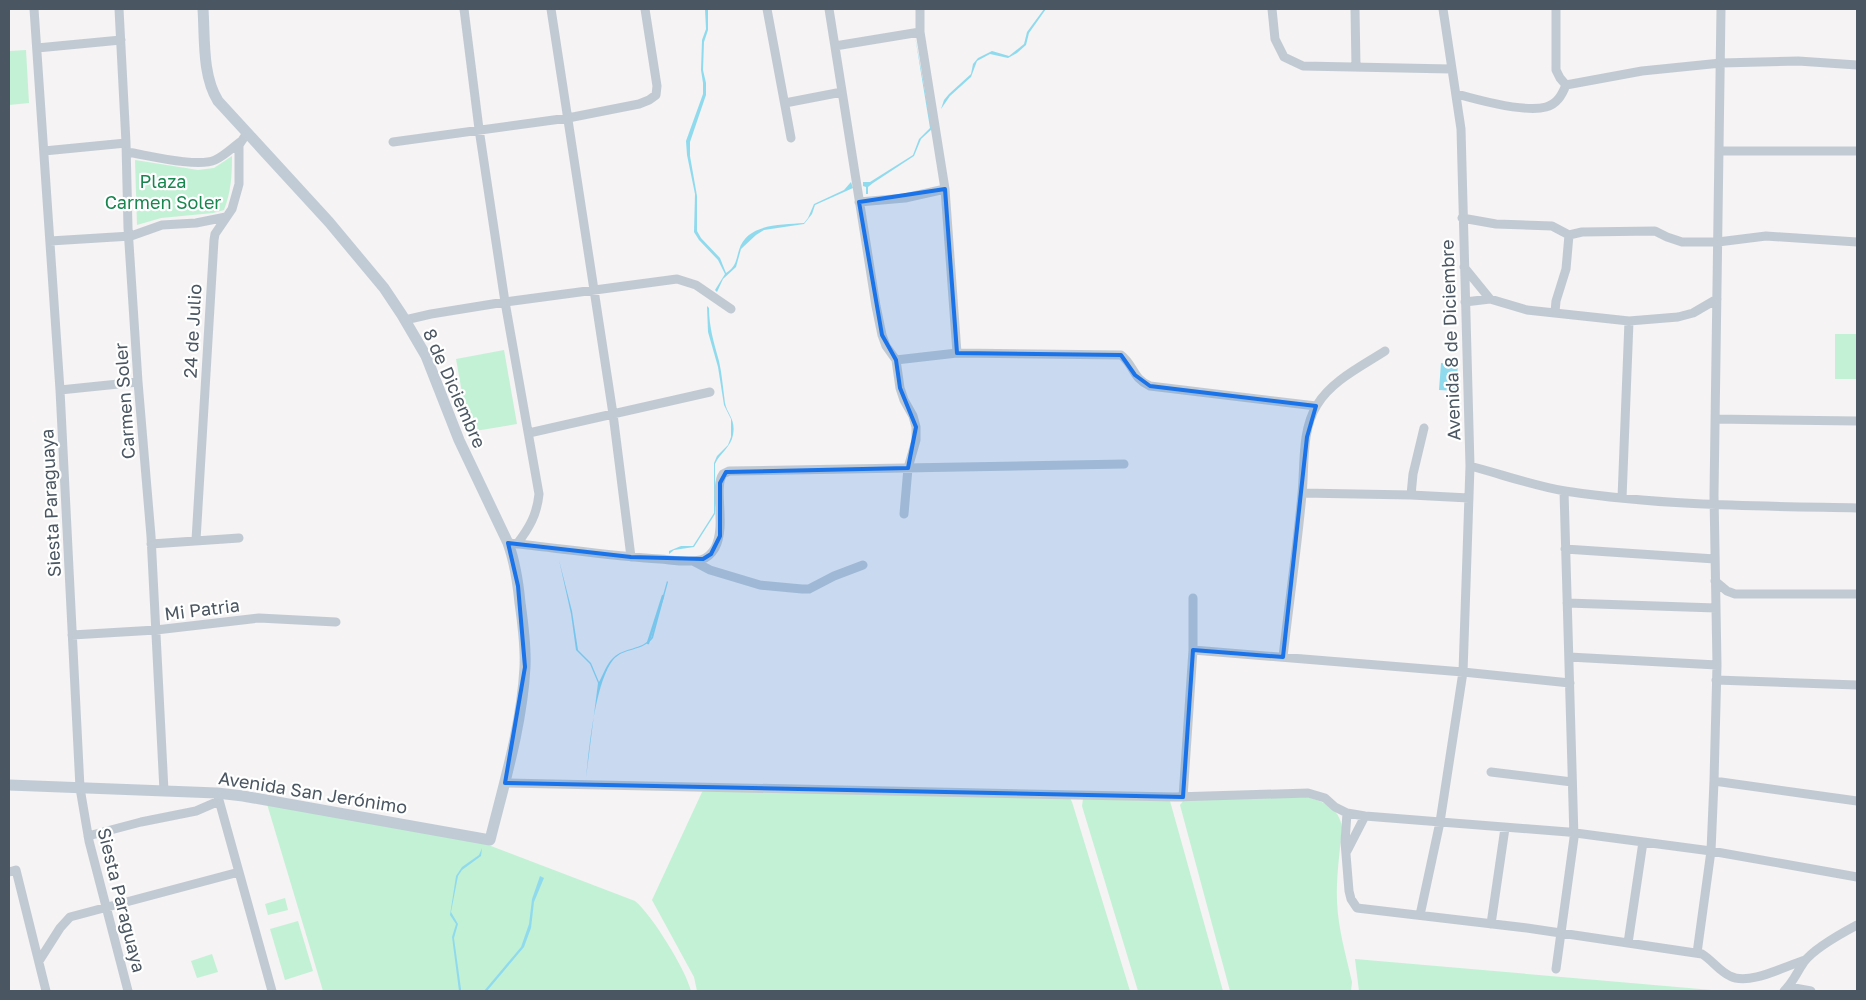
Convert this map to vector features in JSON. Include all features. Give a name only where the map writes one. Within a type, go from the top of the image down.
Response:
[{"type":"street","name":"Siesta Paraguaya","points":[[34,9],[60,390],[80,788],[88,836],[128,991]]},
{"type":"street","name":"Carmen Soler","points":[[119,9],[126,147],[128,236],[151,544],[164,791]]},
{"type":"street","name":"8 de Diciembre","points":[[203,9],[208,75],[218,101],[244,137],[357,254],[384,288],[426,356],[459,440],[512,543],[525,646],[525,667],[518,717],[505,783],[490,840]]},
{"type":"street","points":[[464,9],[479,129],[505,302],[539,494],[538,505],[530,527],[512,543]]},
{"type":"street","points":[[551,9],[613,414],[630,558]]},
{"type":"street","points":[[393,142],[568,118],[639,104],[649,100],[656,95],[657,86],[645,9]]},
{"type":"street","points":[[767,9],[791,138]]},
{"type":"street","points":[[829,9],[870,276],[880,328],[886,346],[896,360],[900,388],[916,427],[916,440],[908,468],[904,514]]},
{"type":"street","points":[[920,9],[920,32],[945,189],[957,354]]},
{"type":"street","points":[[1272,9],[1275,39],[1284,57],[1304,66],[1451,68]]},
{"type":"street","points":[[1355,9],[1356,67]]},
{"type":"street","name":"Avenida 8 de Diciembre","points":[[1420,915],[1440,822],[1463,672],[1470,466],[1461,129],[1443,9]]},
{"type":"street","points":[[1556,9],[1556,70],[1566,85]]},
{"type":"street","points":[[1698,953],[1711,851],[1717,665],[1715,505],[1721,9]]},
{"type":"street","points":[[835,46],[920,32]]},
{"type":"street","points":[[37,48],[121,40]]},
{"type":"street","points":[[1566,85],[1642,71],[1720,63],[1798,61],[1857,64]]},
{"type":"street","points":[[1457,94],[1486,102],[1528,108],[1545,108],[1558,100],[1566,85]]},
{"type":"street","points":[[785,103],[842,92]]},
{"type":"street","points":[[44,151],[126,147],[187,162],[204,162],[216,160],[244,137]]},
{"type":"street","name":"24 de Julio","points":[[196,540],[214,240],[232,209],[240,184],[238,149],[244,137]]},
{"type":"street","points":[[1720,151],[1857,151]]},
{"type":"street","points":[[859,202],[905,198],[945,189]]},
{"type":"street","points":[[50,241],[128,236],[162,225],[196,223],[226,217]]},
{"type":"street","points":[[1462,218],[1496,224],[1552,226],[1569,235],[1582,232],[1635,232],[1648,230],[1682,242],[1718,242],[1766,236],[1857,242]]},
{"type":"street","points":[[1556,312],[1556,301],[1566,269],[1569,235]]},
{"type":"street","points":[[1464,266],[1490,299]]},
{"type":"street","points":[[405,320],[505,302],[677,279],[696,285],[730,309]]},
{"type":"street","points":[[1465,302],[1490,299],[1527,310],[1629,321],[1678,317],[1693,312],[1717,299]]},
{"type":"street","points":[[1622,498],[1629,321]]},
{"type":"street","points":[[1283,657],[1302,493],[1306,437],[1316,406],[1324,395],[1337,383],[1385,351]]},
{"type":"street","points":[[896,360],[957,354],[1121,355],[1128,360],[1142,383],[1150,386],[1316,406]]},
{"type":"street","points":[[60,390],[138,382]]},
{"type":"street","points":[[529,433],[710,392]]},
{"type":"street","points":[[1716,419],[1857,421]]},
{"type":"street","points":[[1411,495],[1413,474],[1424,428]]},
{"type":"street","points":[[512,543],[630,558],[692,561],[703,559],[711,554],[718,541],[722,525],[720,483],[721,477],[726,472],[1124,464]]},
{"type":"street","points":[[1470,466],[1564,490],[1622,498],[1715,505],[1857,508]]},
{"type":"street","points":[[1556,970],[1574,833],[1564,490]]},
{"type":"street","points":[[1302,493],[1469,498]]},
{"type":"street","points":[[151,544],[239,538]]},
{"type":"street","points":[[1565,549],[1715,559]]},
{"type":"street","points":[[692,561],[710,570],[760,585],[802,589],[809,589],[834,576],[863,565]]},
{"type":"street","points":[[1715,581],[1727,591],[1735,594],[1857,594]]},
{"type":"street","points":[[1183,797],[1194,650],[1192,598]]},
{"type":"street","points":[[1567,603],[1716,608]]},
{"type":"street","name":"Mi Patria","points":[[72,635],[156,630],[259,618],[336,622]]},
{"type":"street","points":[[1194,650],[1463,672],[1570,683]]},
{"type":"street","points":[[1569,656],[1717,665]]},
{"type":"street","points":[[1716,680],[1857,685]]},
{"type":"street","points":[[1491,772],[1572,782]]},
{"type":"street","points":[[1714,781],[1857,801]]},
{"type":"street","points":[[505,783],[1183,797],[1308,793],[1325,798],[1335,807],[1347,813],[1365,816],[1574,833],[1711,851],[1857,877]]},
{"type":"street","name":"Avenida San Jerónimo","points":[[9,785],[164,791],[218,797],[250,797],[490,840]]},
{"type":"street","points":[[88,836],[141,822],[196,811],[218,797],[272,991]]},
{"type":"street","points":[[1347,813],[1345,832],[1349,891],[1351,899],[1357,908],[1560,933],[1698,953],[1712,960],[1730,976],[1738,979],[1748,979],[1806,960]]},
{"type":"street","points":[[1347,851],[1365,816]]},
{"type":"street","points":[[1491,924],[1505,828]]},
{"type":"street","points":[[1628,943],[1643,842]]},
{"type":"street","points":[[9,872],[16,870],[46,991]]},
{"type":"street","points":[[39,961],[66,920],[70,917],[239,872]]},
{"type":"street","points":[[1786,989],[1806,960],[1838,935],[1857,925]]},
{"type":"street","points":[[1786,989],[1812,991]]},
{"type":"highlighted area","points":[[945,189],[957,353],[1121,355],[1135,375],[1150,386],[1316,406],[1307,437],[1283,657],[1193,650],[1183,797],[505,783],[525,667],[518,586],[508,543],[631,557],[703,559],[711,554],[720,536],[720,483],[726,472],[908,468],[916,427],[900,388],[896,360],[882,335],[859,202]]},
{"type":"green space","points":[[26,50],[29,103],[9,105],[9,51]]},
{"type":"green space","name":"Plaza Carmen Soler","points":[[232,156],[231,184],[224,210],[213,213],[161,218],[137,225],[135,160],[198,170],[214,168]]},
{"type":"green space","points":[[1835,334],[1857,334],[1857,379],[1835,379]]},
{"type":"green space","points":[[504,350],[517,424],[469,432],[456,359]]},
{"type":"green space","points":[[703,790],[1070,798],[1130,991],[697,991],[694,977],[652,900]]},
{"type":"green space","points":[[1306,797],[1330,806],[1338,815],[1342,827],[1337,901],[1341,932],[1352,982],[1351,991],[1230,991],[1180,805],[1184,800]]},
{"type":"green space","points":[[1083,799],[1170,801],[1223,991],[1138,991],[1082,806]]},
{"type":"green space","points":[[267,804],[483,843],[635,901],[668,943],[683,970],[691,991],[323,991]]},
{"type":"green space","points":[[285,898],[288,910],[268,915],[265,904]]},
{"type":"green space","points":[[298,921],[313,971],[285,980],[270,929]]},
{"type":"green space","points":[[212,954],[218,972],[197,978],[191,961]]},
{"type":"green space","points":[[1355,959],[1723,991],[1359,991]]},
{"type":"water","points":[[705,9],[708,9],[708,30],[704,42],[703,70],[706,95],[690,142],[690,156],[697,196],[697,231],[720,258],[726,273],[734,266],[743,241],[749,235],[757,230],[775,225],[804,223],[814,204],[844,190],[851,182],[853,188],[815,205],[812,214],[804,224],[764,230],[756,235],[741,249],[736,267],[723,279],[717,292],[715,290],[725,274],[718,260],[694,232],[695,194],[686,141],[703,94],[701,70],[702,40],[706,29]]},
{"type":"water","points":[[1044,9],[1046,9],[1029,33],[1026,45],[1008,58],[990,54],[977,61],[971,77],[950,96],[941,109],[944,100],[949,94],[971,74],[973,64],[978,58],[992,51],[1009,56],[1024,44],[1027,32]]},
{"type":"water","points":[[915,36],[932,129],[921,139],[914,156],[873,183],[868,187],[868,194],[866,194],[866,187],[863,186],[863,182],[870,182],[913,155],[919,139],[930,128]]},
{"type":"water","points":[[707,306],[709,308],[711,328],[720,366],[725,403],[732,421],[734,429],[730,443],[715,464],[715,514],[694,547],[674,550],[669,554],[669,551],[681,546],[693,546],[714,513],[714,463],[717,456],[728,445],[731,437],[731,419],[724,405],[718,367],[708,332]]},
{"type":"water","points":[[1441,363],[1458,364],[1456,391],[1439,390]]},
{"type":"water","points":[[559,560],[572,611],[578,650],[591,663],[599,682],[607,666],[617,654],[643,645],[651,638],[668,582],[653,638],[644,646],[622,653],[613,660],[602,684],[593,719],[598,683],[590,664],[576,650],[571,614]]},
{"type":"water","points":[[482,848],[481,856],[462,870],[458,876],[451,912],[458,924],[454,938],[461,989],[459,991],[452,937],[456,924],[450,915],[456,876],[462,867],[479,855]]},
{"type":"water","points":[[540,876],[544,878],[534,902],[531,928],[524,947],[487,991],[484,991],[521,947],[529,924],[532,899]]},
{"type":"waterway","points":[[648,643],[663,596]]}]
